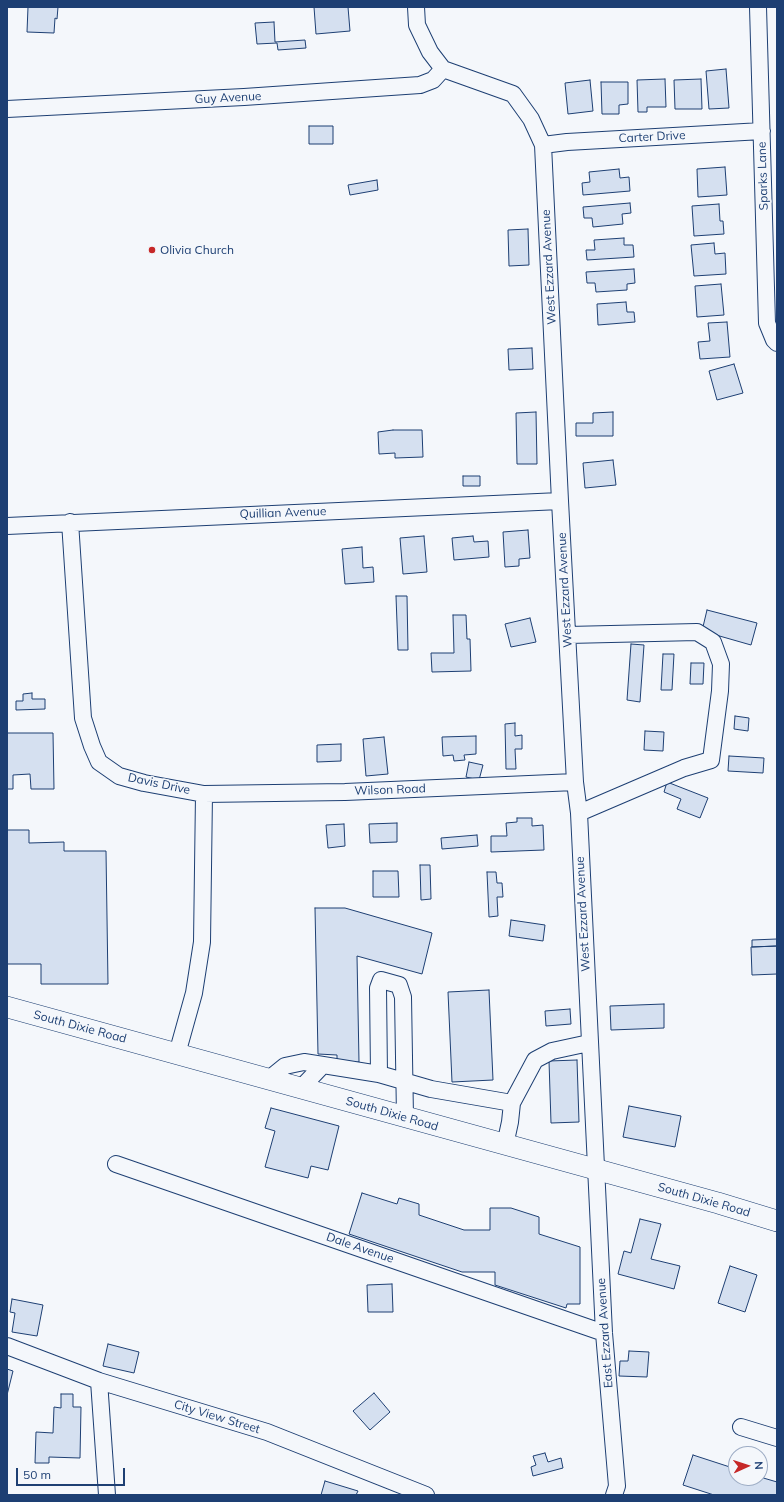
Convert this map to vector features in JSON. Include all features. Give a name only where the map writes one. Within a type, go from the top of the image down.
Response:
[{"type":"main road","name":"South Dixie Road","points":[[7,1007],[718,1203],[777,1221]]},
{"type":"street","points":[[416,7],[417,26],[430,52],[443,69]]},
{"type":"street","name":"Sparks Lane","points":[[758,7],[767,323],[774,340],[777,343]]},
{"type":"street","name":"Guy Avenue","points":[[7,109],[244,97],[420,85],[433,80],[443,69]]},
{"type":"street","name":"West Ezzard Avenue","points":[[443,69],[513,94],[531,119],[544,145],[560,501],[575,782],[579,813],[595,1170]]},
{"type":"street","name":"Carter Drive","points":[[544,145],[762,131]]},
{"type":"street","name":"Quillian Avenue","points":[[7,526],[560,501]]},
{"type":"street","name":"Davis Drive","points":[[70,522],[83,718],[92,746],[100,762],[119,776],[144,783],[204,794],[202,942],[194,994],[177,1054]]},
{"type":"street","points":[[568,634],[696,632],[713,642],[720,664],[720,692],[712,760],[684,768],[579,813]]},
{"type":"street","name":"Wilson Road","points":[[204,794],[345,792],[575,782]]},
{"type":"street","points":[[379,1074],[378,988],[381,980],[399,985],[403,997],[405,1117]]},
{"type":"street","points":[[505,1145],[512,1103],[535,1060],[552,1051],[589,1043]]},
{"type":"street","points":[[269,1079],[285,1066],[304,1062],[379,1074],[430,1089],[512,1103]]},
{"type":"street","points":[[301,1088],[323,1065]]},
{"type":"street","name":"Dale Avenue","points":[[116,1164],[604,1333]]},
{"type":"street","name":"East Ezzard Avenue","points":[[595,1170],[604,1333],[617,1486],[614,1495]]},
{"type":"street","name":"City View Street","points":[[7,1346],[99,1381],[267,1432],[426,1495]]},
{"type":"street","points":[[99,1381],[107,1495]]},
{"type":"street","points":[[741,1427],[777,1438]]},
{"type":"building","points":[[28,7],[58,7],[57,19],[55,18],[54,33],[27,32]]},
{"type":"building","points":[[314,7],[348,7],[350,31],[316,34]]},
{"type":"building","points":[[274,22],[275,42],[305,40],[306,48],[278,50],[277,43],[257,44],[255,23]]},
{"type":"building","points":[[726,69],[729,108],[709,109],[706,71]]},
{"type":"building","points":[[665,79],[666,107],[647,107],[647,112],[638,112],[637,80]]},
{"type":"building","points":[[701,79],[702,109],[675,109],[674,80]]},
{"type":"building","points":[[590,80],[593,111],[568,114],[565,83]]},
{"type":"building","points":[[601,82],[628,82],[628,104],[619,105],[619,114],[602,114]]},
{"type":"building","points":[[309,126],[333,126],[333,144],[309,144]]},
{"type":"building","points":[[725,167],[727,195],[698,197],[697,169]]},
{"type":"building","points":[[619,169],[620,178],[629,177],[630,191],[583,195],[582,183],[590,182],[589,172]]},
{"type":"building","points":[[377,180],[378,190],[350,195],[348,185]]},
{"type":"building","points":[[630,203],[631,213],[622,214],[623,224],[593,227],[592,218],[584,218],[583,207]]},
{"type":"building","points":[[719,204],[720,221],[723,221],[724,234],[694,236],[692,206]]},
{"type":"building","points":[[528,229],[529,265],[509,266],[508,230]]},
{"type":"building","points":[[624,238],[624,245],[633,245],[634,257],[587,260],[586,250],[595,250],[594,240]]},
{"type":"building","points":[[714,243],[715,254],[725,253],[726,274],[694,276],[691,245]]},
{"type":"building","points":[[634,269],[635,283],[627,284],[627,290],[596,292],[595,283],[587,283],[586,272]]},
{"type":"building","points":[[721,284],[724,315],[697,317],[695,286]]},
{"type":"building","points":[[626,302],[627,312],[634,312],[635,322],[598,325],[597,304]]},
{"type":"building","points":[[727,322],[730,357],[700,359],[698,342],[710,341],[708,323]]},
{"type":"building","points":[[532,348],[533,369],[509,370],[508,349]]},
{"type":"building","points":[[734,364],[743,393],[717,400],[709,371]]},
{"type":"building","points":[[536,412],[537,464],[517,464],[516,413]]},
{"type":"building","points":[[613,412],[613,436],[576,436],[576,423],[593,423],[593,413]]},
{"type":"building","points":[[393,430],[422,430],[423,457],[395,458],[395,453],[379,454],[378,432]]},
{"type":"building","points":[[613,460],[616,485],[585,488],[583,463]]},
{"type":"building","points":[[463,476],[480,476],[480,486],[463,486]]},
{"type":"building","points":[[528,530],[530,558],[519,559],[519,566],[505,567],[503,532]]},
{"type":"building","points":[[424,536],[427,572],[403,574],[400,538]]},
{"type":"building","points":[[473,536],[474,542],[488,541],[489,557],[454,560],[452,538]]},
{"type":"building","points":[[362,547],[363,568],[373,567],[374,582],[345,584],[342,549]]},
{"type":"building","points":[[396,596],[407,596],[408,650],[398,650]]},
{"type":"building","points":[[707,610],[757,623],[751,645],[702,631]]},
{"type":"building","points":[[453,615],[466,615],[467,639],[470,639],[471,671],[432,672],[431,653],[454,653]]},
{"type":"building","points":[[530,618],[536,642],[511,647],[505,624]]},
{"type":"building","points":[[631,644],[644,645],[640,702],[627,700]]},
{"type":"building","points":[[663,654],[674,654],[672,690],[661,690]]},
{"type":"building","points":[[691,663],[704,663],[703,684],[690,684]]},
{"type":"building","points":[[32,693],[32,699],[45,699],[45,709],[16,710],[16,701],[23,701],[23,694]]},
{"type":"building","points":[[735,716],[749,718],[748,731],[734,729]]},
{"type":"building","points":[[515,723],[515,736],[522,735],[522,749],[515,749],[516,769],[506,769],[505,724]]},
{"type":"building","points":[[645,731],[664,732],[663,751],[644,750]]},
{"type":"building","points":[[7,733],[53,733],[54,789],[31,789],[30,774],[13,775],[13,789],[7,789]]},
{"type":"building","points":[[476,736],[476,754],[464,755],[465,760],[454,761],[453,755],[443,756],[442,737]]},
{"type":"building","points":[[384,737],[388,774],[366,776],[363,739]]},
{"type":"building","points":[[341,744],[341,761],[317,762],[317,745]]},
{"type":"building","points":[[729,756],[764,758],[763,773],[728,771]]},
{"type":"building","points":[[469,762],[483,765],[479,780],[466,777]]},
{"type":"building","points":[[667,782],[708,798],[700,818],[677,809],[681,799],[664,792]]},
{"type":"building","points":[[517,818],[532,818],[532,826],[543,825],[544,850],[491,852],[491,836],[507,836],[506,823],[517,822]]},
{"type":"building","points":[[397,823],[397,842],[370,843],[369,824]]},
{"type":"building","points":[[344,824],[345,846],[328,848],[326,825]]},
{"type":"building","points":[[7,830],[29,830],[29,843],[64,842],[64,851],[106,851],[108,984],[41,984],[41,964],[7,964]]},
{"type":"building","points":[[477,835],[478,846],[442,849],[441,838]]},
{"type":"building","points":[[420,865],[430,865],[431,899],[421,900]]},
{"type":"building","points":[[373,871],[398,871],[399,897],[373,897]]},
{"type":"building","points":[[487,872],[496,872],[497,883],[502,883],[503,897],[497,897],[498,916],[489,917]]},
{"type":"building","points":[[315,908],[345,908],[432,933],[422,974],[357,956],[359,1062],[350,1063],[337,1059],[337,1055],[318,1054]]},
{"type":"building","points":[[511,920],[545,925],[543,941],[509,936]]},
{"type":"building","points":[[777,939],[777,946],[752,947],[752,940]]},
{"type":"building","points":[[777,946],[777,974],[752,975],[751,947]]},
{"type":"building","points":[[489,990],[493,1080],[452,1082],[448,992]]},
{"type":"building","points":[[664,1004],[664,1028],[611,1030],[610,1006]]},
{"type":"building","points":[[570,1009],[571,1024],[546,1026],[545,1011]]},
{"type":"building","points":[[577,1060],[579,1122],[551,1123],[549,1061]]},
{"type":"building","points":[[629,1106],[681,1116],[675,1147],[623,1137]]},
{"type":"building","points":[[271,1108],[339,1126],[328,1170],[311,1166],[308,1178],[265,1167],[275,1131],[265,1128]]},
{"type":"building","points":[[362,1193],[397,1204],[399,1198],[419,1204],[419,1215],[464,1230],[490,1230],[490,1208],[511,1208],[539,1217],[539,1234],[580,1247],[580,1304],[567,1304],[566,1308],[495,1285],[495,1272],[462,1272],[349,1234]]},
{"type":"building","points":[[640,1219],[661,1224],[651,1259],[680,1266],[674,1289],[618,1274],[624,1251],[631,1253]]},
{"type":"building","points":[[730,1266],[757,1275],[745,1312],[718,1303]]},
{"type":"building","points":[[392,1284],[393,1312],[368,1312],[367,1285]]},
{"type":"building","points":[[12,1299],[43,1305],[37,1336],[12,1332],[15,1313],[10,1312]]},
{"type":"building","points":[[108,1344],[139,1352],[134,1373],[103,1366]]},
{"type":"building","points":[[629,1351],[649,1352],[647,1377],[619,1376],[620,1361],[628,1361]]},
{"type":"building","points":[[7,1369],[13,1371],[7,1395]]},
{"type":"building","points":[[374,1393],[390,1412],[370,1430],[353,1411]]},
{"type":"building","points":[[61,1394],[73,1394],[73,1407],[81,1407],[80,1458],[49,1457],[49,1463],[35,1463],[36,1432],[53,1433],[54,1407],[61,1408]]},
{"type":"building","points":[[545,1453],[548,1462],[561,1458],[563,1468],[533,1476],[531,1467],[536,1465],[533,1456]]},
{"type":"building","points":[[693,1455],[728,1466],[728,1486],[768,1486],[768,1479],[777,1482],[777,1495],[714,1495],[683,1485]]},
{"type":"building","points":[[325,1481],[358,1491],[356,1495],[321,1495]]},
{"type":"place","name":"Olivia Church","points":[[152,250]]}]
